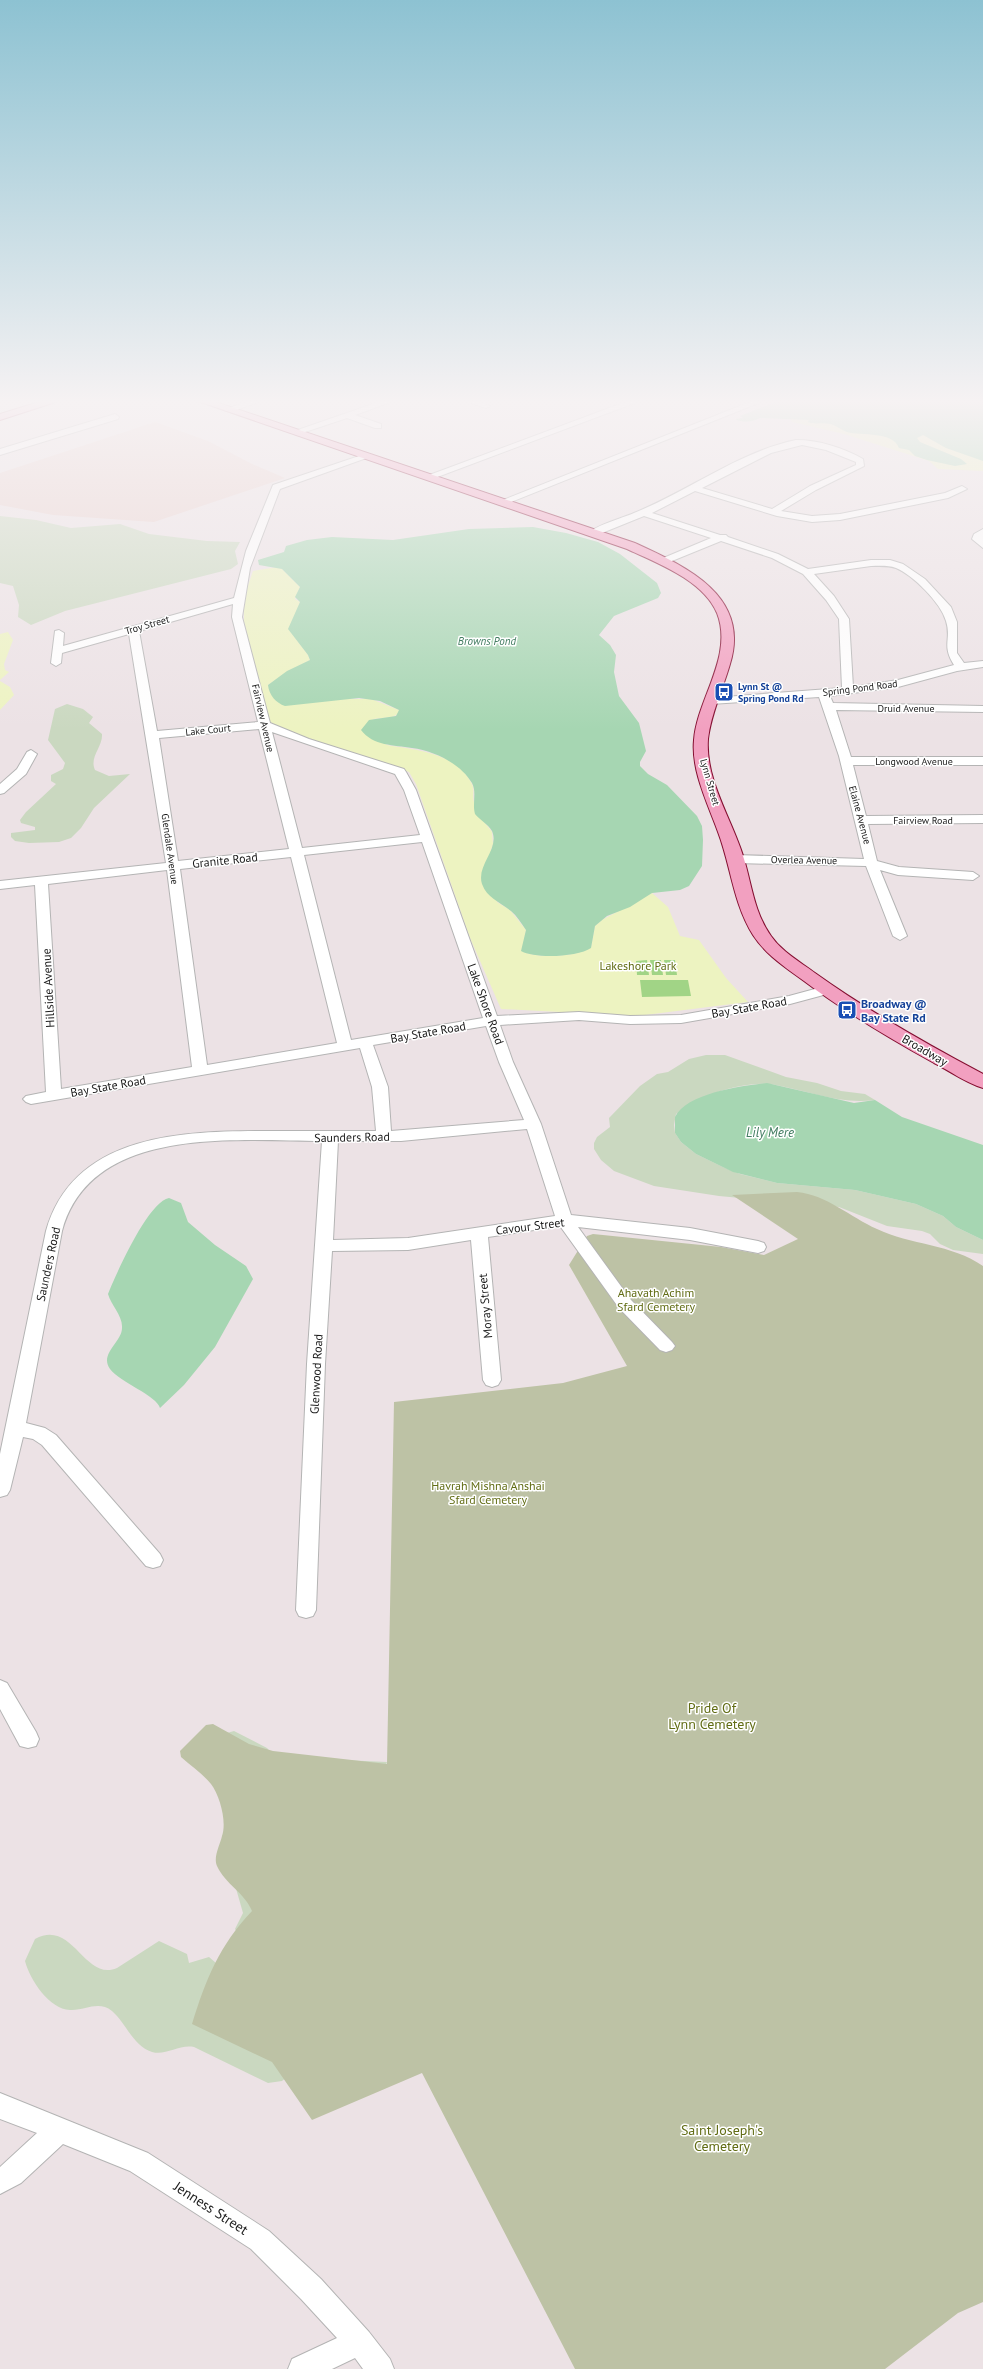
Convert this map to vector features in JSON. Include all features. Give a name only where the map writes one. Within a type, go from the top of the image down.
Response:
[{"type":"main road","name":"Lynn Street","points":[[522,509],[594,533],[664,561],[701,585],[718,602],[728,624],[728,649],[705,716],[701,744],[704,765],[736,859],[749,910],[757,927],[770,947],[808,976]]},
{"type":"main road","name":"Broadway","points":[[808,976],[826,990],[935,1056],[983,1082]]},
{"type":"street","name":"Fairview Avenue","points":[[268,509],[252,548],[237,600],[238,617],[345,1045]]},
{"type":"street","points":[[594,533],[653,509]]},
{"type":"street","points":[[762,509],[804,519],[828,518],[877,509]]},
{"type":"street","points":[[773,512],[779,509]]},
{"type":"street","points":[[644,513],[723,537],[775,556],[806,572],[830,598],[844,619],[848,690]]},
{"type":"street","points":[[983,532],[977,536],[977,539],[983,546]]},
{"type":"street","points":[[664,561],[723,537]]},
{"type":"street","points":[[806,572],[871,563],[890,563],[900,566],[921,581],[946,607],[952,622],[952,653],[960,667]]},
{"type":"street","name":"Troy Street","points":[[57,651],[237,600]]},
{"type":"street","name":"Glendale Avenue","points":[[133,629],[153,735],[173,866],[200,1070]]},
{"type":"street","points":[[56,663],[59,633]]},
{"type":"street","name":"Spring Pond Road","points":[[710,701],[823,693],[887,686],[960,667],[983,664]]},
{"type":"street","name":"Elaine Avenue","points":[[823,693],[829,706],[846,762],[872,863],[900,936]]},
{"type":"street","name":"Druid Avenue","points":[[829,706],[983,708]]},
{"type":"street","name":"Lake Court","points":[[153,735],[264,725]]},
{"type":"street","name":"Lake Shore Road","points":[[264,725],[305,741],[400,772],[410,790],[506,1062],[533,1124],[564,1220],[625,1304],[666,1346]]},
{"type":"street","points":[[0,790],[22,771],[31,754]]},
{"type":"street","name":"Longwood Avenue","points":[[846,762],[983,761]]},
{"type":"street","name":"Fairview Road","points":[[862,820],[983,819]]},
{"type":"street","name":"Granite Road","points":[[0,885],[426,838]]},
{"type":"street","name":"Overlea Avenue","points":[[736,859],[825,860],[872,863],[898,871],[973,876]]},
{"type":"street","name":"Hillside Avenue","points":[[41,880],[54,1095]]},
{"type":"street","name":"Bay State Road","points":[[31,1099],[492,1021],[579,1016],[630,1020],[681,1019],[790,1000],[826,990]]},
{"type":"street","points":[[365,1042],[380,1087],[384,1136]]},
{"type":"street","name":"Saunders Road","points":[[0,1490],[16,1428],[54,1231],[62,1208],[73,1190],[90,1174],[132,1150],[182,1138],[210,1136],[384,1136],[533,1124]]},
{"type":"street","name":"Glenwood Road","points":[[306,1610],[316,1364],[325,1246],[330,1137]]},
{"type":"street","name":"Cavour Street","points":[[325,1246],[408,1244],[564,1220],[690,1234],[758,1247]]},
{"type":"street","name":"Moray Street","points":[[479,1232],[492,1380]]},
{"type":"street","points":[[16,1428],[38,1434],[49,1440],[153,1560]]},
{"type":"street","points":[[0,1689],[28,1739]]},
{"type":"street","name":"Jenness Street","points":[[0,2106],[139,2162],[260,2240],[311,2289],[359,2342],[380,2369]]},
{"type":"street","points":[[0,2181],[12,2174],[60,2130]]},
{"type":"street","points":[[302,2369],[359,2342]]},
{"type":"shaded area","points":[[19,509],[194,509],[154,522],[53,515]]},
{"type":"shaded area","points":[[0,516],[36,520],[71,528],[120,524],[149,534],[207,541],[240,542],[235,551],[238,564],[231,569],[65,611],[31,625],[18,617],[19,605],[13,586],[0,583]]},
{"type":"shaded area","points":[[67,704],[83,709],[93,717],[89,723],[102,734],[102,739],[94,761],[95,770],[109,776],[130,774],[94,808],[81,828],[71,838],[59,842],[29,843],[15,841],[11,837],[11,833],[35,830],[35,827],[21,823],[20,820],[26,812],[56,784],[51,781],[51,775],[63,769],[65,763],[48,740],[55,709]]},
{"type":"shaded area","points":[[706,1055],[725,1055],[786,1077],[817,1083],[841,1091],[865,1094],[875,1100],[850,1101],[825,1097],[776,1085],[764,1084],[751,1084],[724,1090],[697,1101],[676,1114],[674,1125],[675,1133],[681,1142],[696,1154],[740,1174],[777,1183],[855,1190],[916,1204],[943,1216],[956,1227],[983,1240],[983,1254],[953,1250],[940,1244],[930,1234],[922,1231],[887,1226],[839,1207],[719,1196],[654,1186],[614,1171],[601,1160],[594,1149],[594,1143],[597,1137],[610,1127],[609,1118],[640,1086],[657,1074],[668,1072],[689,1059]]},
{"type":"shaded area","points":[[234,1731],[267,1748],[275,1757],[387,1762],[292,2073],[282,2081],[268,2083],[194,2047],[183,2047],[157,2053],[145,2049],[135,2040],[112,2011],[102,2006],[70,2010],[55,2005],[36,1985],[31,1977],[25,1961],[35,1939],[48,1935],[59,1937],[69,1943],[96,1966],[106,1970],[117,1968],[159,1941],[187,1954],[189,1963],[209,1957],[216,1963],[239,1935],[235,1929],[243,1913],[235,1885],[227,1733]]},
{"type":"green space","name":"Lakeshore Park","points":[[277,567],[282,569],[300,587],[295,599],[300,602],[291,632],[310,660],[287,672],[268,685],[343,699],[371,699],[399,710],[400,713],[392,717],[373,719],[372,738],[384,744],[414,749],[437,755],[457,766],[465,774],[473,786],[473,800],[477,812],[492,832],[493,844],[491,850],[497,902],[510,910],[526,930],[522,951],[528,954],[557,956],[577,953],[585,950],[591,947],[595,926],[602,920],[652,893],[668,907],[680,936],[699,940],[726,978],[748,1002],[637,1016],[501,1009],[470,938],[416,784],[409,772],[302,736],[274,725],[267,719],[244,622],[244,597],[253,571]]},
{"type":"green space","points":[[8,632],[13,640],[4,664],[5,670],[9,672],[0,680],[0,634]]},
{"type":"green space","points":[[0,681],[10,687],[14,695],[0,710]]},
{"type":"green space","points":[[647,960],[649,975],[637,975],[636,961]]},
{"type":"green space","points":[[650,960],[661,960],[663,975],[652,975]]},
{"type":"green space","points":[[664,960],[675,960],[677,975],[666,975]]},
{"type":"green space","points":[[640,980],[688,980],[691,996],[642,997]]},
{"type":"green space","points":[[797,1192],[818,1197],[877,1229],[903,1238],[958,1253],[983,1266],[983,2302],[958,2313],[885,2369],[575,2369],[422,2073],[312,2120],[272,2062],[192,2024],[208,1978],[222,1950],[252,1911],[245,1899],[225,1878],[217,1866],[216,1855],[224,1824],[222,1809],[217,1795],[208,1780],[181,1757],[180,1751],[206,1725],[213,1724],[249,1744],[273,1751],[387,1764],[394,1402],[563,1383],[627,1366],[569,1265],[587,1236],[593,1234],[721,1247],[764,1255],[798,1239],[732,1195]]},
{"type":"water","name":"Browns Pond","points":[[533,527],[566,533],[598,542],[620,554],[657,583],[661,593],[658,598],[614,616],[599,635],[610,645],[616,655],[614,672],[619,696],[639,723],[646,751],[640,762],[640,766],[648,774],[667,785],[697,816],[702,826],[703,840],[702,866],[689,886],[680,890],[652,893],[630,907],[607,916],[595,926],[591,948],[577,953],[556,956],[527,954],[521,951],[526,930],[513,913],[490,896],[484,889],[481,877],[482,870],[491,851],[494,838],[492,831],[475,814],[473,787],[467,776],[454,764],[437,755],[420,750],[384,744],[372,739],[361,730],[369,720],[396,716],[399,710],[380,701],[359,698],[285,706],[274,698],[268,685],[287,671],[310,660],[308,655],[288,629],[300,602],[295,597],[300,587],[282,569],[259,565],[258,560],[284,552],[286,546],[307,540],[332,537],[393,540],[469,529]]},
{"type":"water","name":"Lily Mere","points":[[767,1083],[854,1103],[875,1100],[902,1117],[983,1145],[983,1240],[956,1227],[943,1216],[916,1204],[855,1190],[777,1183],[733,1172],[696,1154],[681,1142],[675,1133],[675,1117],[681,1109],[691,1102],[716,1092]]},
{"type":"water","points":[[169,1198],[181,1203],[188,1222],[215,1245],[246,1266],[253,1279],[215,1347],[184,1385],[160,1408],[152,1399],[115,1374],[107,1364],[109,1353],[119,1338],[122,1328],[121,1319],[108,1294],[125,1256],[143,1225],[161,1202]]},
{"type":"place","name":"Lynn St @ Spring Pond Rd","points":[[724,692]]},
{"type":"place","name":"Broadway @ Bay State Rd","points":[[847,1010]]},
{"type":"park label","name":"Ahavath Achim Sfard Cemetery","points":[[656,1299]]},
{"type":"park label","name":"Havrah Mishna Anshai Sfard Cemetery","points":[[488,1492]]},
{"type":"park label","name":"Pride Of Lynn Cemetery","points":[[712,1716]]},
{"type":"park label","name":"Saint Joseph's Cemetery","points":[[722,2138]]}]
